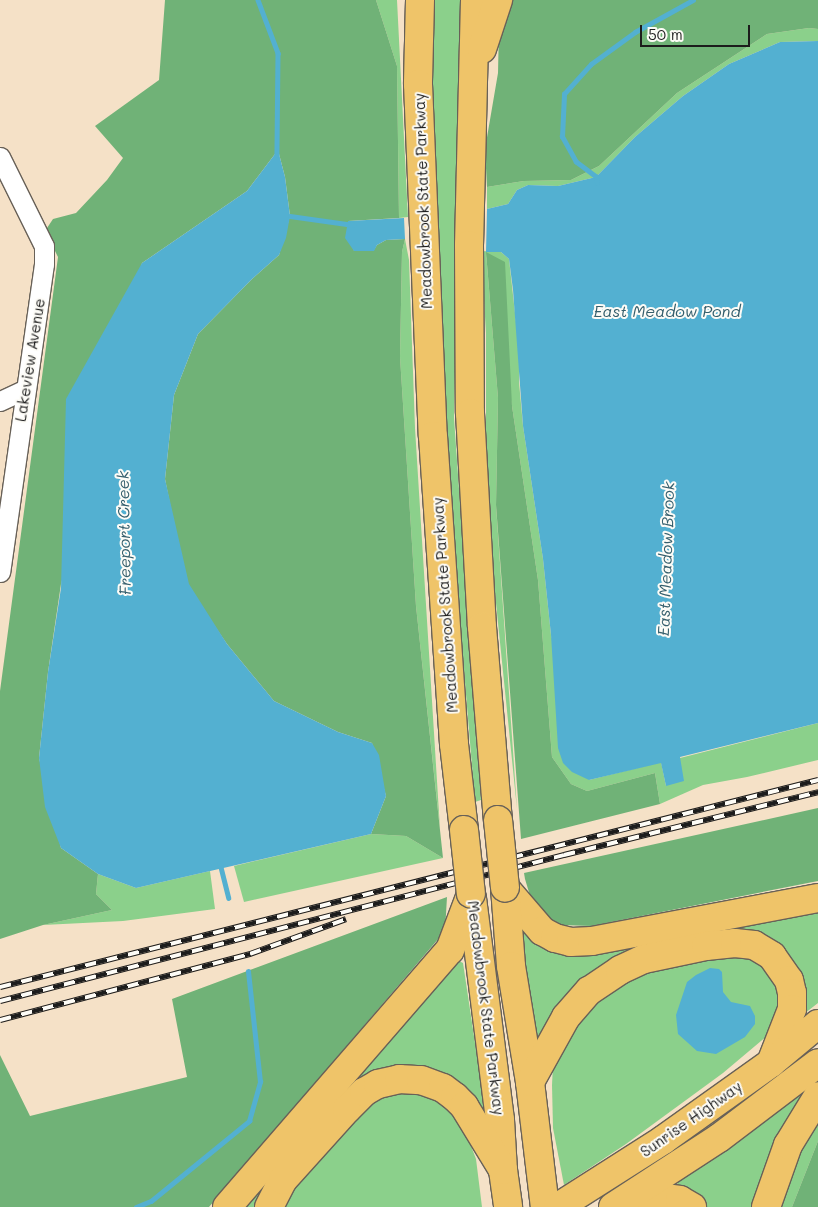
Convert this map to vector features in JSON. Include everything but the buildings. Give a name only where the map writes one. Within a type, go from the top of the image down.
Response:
[{"type":"highway","points":[[409,0],[418,59]]},
{"type":"highway","name":"Meadowbrook State Parkway","points":[[420,0],[418,59],[433,436],[454,744],[500,1120],[505,1188]]},
{"type":"highway","name":"Meadowbrook State Parkway","points":[[475,0],[469,245],[470,413],[482,627],[510,966],[530,1082],[545,1207]]},
{"type":"highway","points":[[473,74],[498,0]]},
{"type":"highway","points":[[505,888],[542,931],[555,938],[571,942],[592,941],[818,898]]},
{"type":"highway","points":[[227,1207],[450,950],[471,894]]},
{"type":"highway","points":[[530,1082],[566,1017],[589,991],[620,970],[644,960],[706,946],[735,943],[754,945],[772,956],[789,980],[792,993],[792,1009],[771,1063]]},
{"type":"highway","name":"Sunrise Highway","points":[[558,1207],[663,1140],[771,1063],[818,1024]]},
{"type":"highway","name":"Sunrise Highway","points":[[620,1203],[720,1138],[818,1063]]},
{"type":"highway","points":[[269,1207],[282,1180],[364,1092],[378,1084],[399,1079],[420,1080],[442,1088],[464,1106],[505,1188]]},
{"type":"highway","points":[[766,1207],[788,1144],[818,1096]]},
{"type":"highway","points":[[620,1203],[659,1197],[680,1200],[692,1207]]},
{"type":"street","name":"Lakeview Avenue","points":[[0,572],[24,390],[28,379],[44,264],[44,246],[1,162]]},
{"type":"street","points":[[0,401],[24,390]]},
{"type":"green space","points":[[165,0],[376,0],[397,66],[399,218],[348,221],[354,251],[373,251],[377,245],[386,240],[405,239],[402,252],[400,357],[416,606],[443,858],[406,836],[371,834],[386,796],[372,743],[338,732],[274,701],[227,644],[186,584],[165,479],[174,395],[198,334],[251,280],[279,255],[290,216],[285,177],[278,150],[247,191],[142,263],[61,584],[48,672],[39,758],[61,848],[98,874],[96,894],[112,910],[43,925],[0,939],[0,691],[58,257],[45,231],[53,219],[76,213],[107,180],[123,158],[95,126],[159,80]]},
{"type":"green space","points":[[376,0],[397,0],[408,217],[399,218],[397,66]]},
{"type":"green space","points":[[432,0],[463,0],[454,418],[481,800],[475,802],[444,431],[434,201]]},
{"type":"green space","points":[[509,0],[818,0],[818,29],[809,28],[767,34],[677,93],[599,166],[571,180],[524,181],[487,187],[485,149],[498,73],[499,26]]},
{"type":"green space","points":[[809,28],[818,29],[818,41],[780,42],[729,64],[683,96],[635,137],[596,177],[558,186],[528,185],[517,190],[508,204],[487,209],[487,187],[524,181],[571,180],[599,166],[677,93],[767,34]]},
{"type":"green space","points":[[405,239],[409,260],[415,428],[440,829],[416,606],[400,357],[402,252]]},
{"type":"green space","points":[[481,251],[501,252],[509,259],[519,349],[519,382],[523,426],[543,559],[551,635],[589,780],[661,762],[666,786],[680,758],[818,723],[818,760],[747,777],[703,785],[660,804],[655,773],[587,791],[571,784],[552,757],[538,580],[512,406],[486,252],[498,398],[496,505],[517,809],[491,554],[486,448],[486,333]]},
{"type":"green space","points":[[486,252],[505,262],[512,406],[538,580],[552,757],[571,784],[587,791],[655,773],[660,804],[521,839],[496,505],[498,398]]},
{"type":"green space","points":[[818,808],[818,881],[591,926],[560,925],[534,909],[525,879],[524,873]]},
{"type":"green space","points":[[371,834],[406,836],[443,858],[244,902],[234,866]]},
{"type":"green space","points":[[210,871],[215,909],[123,921],[43,925],[112,910],[96,894],[98,874],[136,888]]},
{"type":"green space","points":[[447,897],[445,931],[209,1207],[0,1207],[0,1055],[30,1116],[187,1077],[172,999]]},
{"type":"green space","points":[[818,904],[818,1003],[800,1017],[782,951],[652,949],[539,1043],[530,1002],[518,912],[548,941]]},
{"type":"green space","points":[[751,950],[785,985],[773,1031],[723,1073],[626,1144],[564,1185],[553,1128],[552,1085],[553,1065],[567,1029],[608,983],[648,964]]},
{"type":"green space","points":[[455,959],[463,963],[489,1136],[479,1117],[391,1070],[263,1207],[236,1207]]},
{"type":"green space","points":[[397,1085],[437,1092],[460,1111],[476,1159],[482,1207],[277,1207],[341,1124]]},
{"type":"green space","points":[[802,1088],[804,1091],[757,1207],[705,1207],[677,1188],[678,1180]]},
{"type":"green space","points":[[818,1115],[818,1141],[792,1207],[775,1207],[797,1144]]},
{"type":"green space","points":[[818,1141],[818,1207],[792,1207]]},
{"type":"water","name":"East Meadow Pond","points":[[818,41],[818,723],[680,757],[684,781],[666,786],[661,763],[589,780],[572,772],[563,763],[558,748],[551,635],[543,559],[523,426],[509,259],[501,252],[486,252],[487,209],[508,204],[517,190],[528,185],[558,186],[596,177],[635,137],[683,96],[729,64],[780,42]]},
{"type":"water","points":[[278,150],[285,177],[290,216],[286,238],[279,255],[251,280],[198,334],[174,395],[165,479],[189,584],[227,644],[274,701],[338,732],[372,743],[379,755],[386,796],[371,834],[136,888],[98,874],[61,848],[45,807],[39,758],[48,672],[61,588],[66,399],[142,263],[247,191]]},
{"type":"water","points":[[404,218],[405,239],[386,240],[377,245],[374,251],[354,251],[345,238],[348,221]]},
{"type":"water","points":[[710,968],[719,969],[722,972],[723,992],[731,1002],[750,1006],[755,1016],[755,1024],[745,1037],[716,1054],[697,1051],[678,1034],[676,1015],[687,982]]},
{"type":"waterway","name":"East Meadow Brook","points":[[258,0],[278,53],[277,155]]},
{"type":"waterway","points":[[597,183],[596,177],[576,162],[562,137],[564,94],[591,64],[635,32],[693,0]]},
{"type":"waterway","points":[[290,216],[353,225]]},
{"type":"waterway","name":"Freeport Creek","points":[[220,863],[229,898]]},
{"type":"waterway","name":"Freeport Creek","points":[[136,1207],[151,1201],[249,1121],[260,1082],[248,972]]},
{"type":"railway","points":[[0,987],[818,780]]},
{"type":"railway","points":[[0,1001],[564,855],[818,792]]},
{"type":"railway","points":[[0,1020],[250,954],[346,919]]}]
